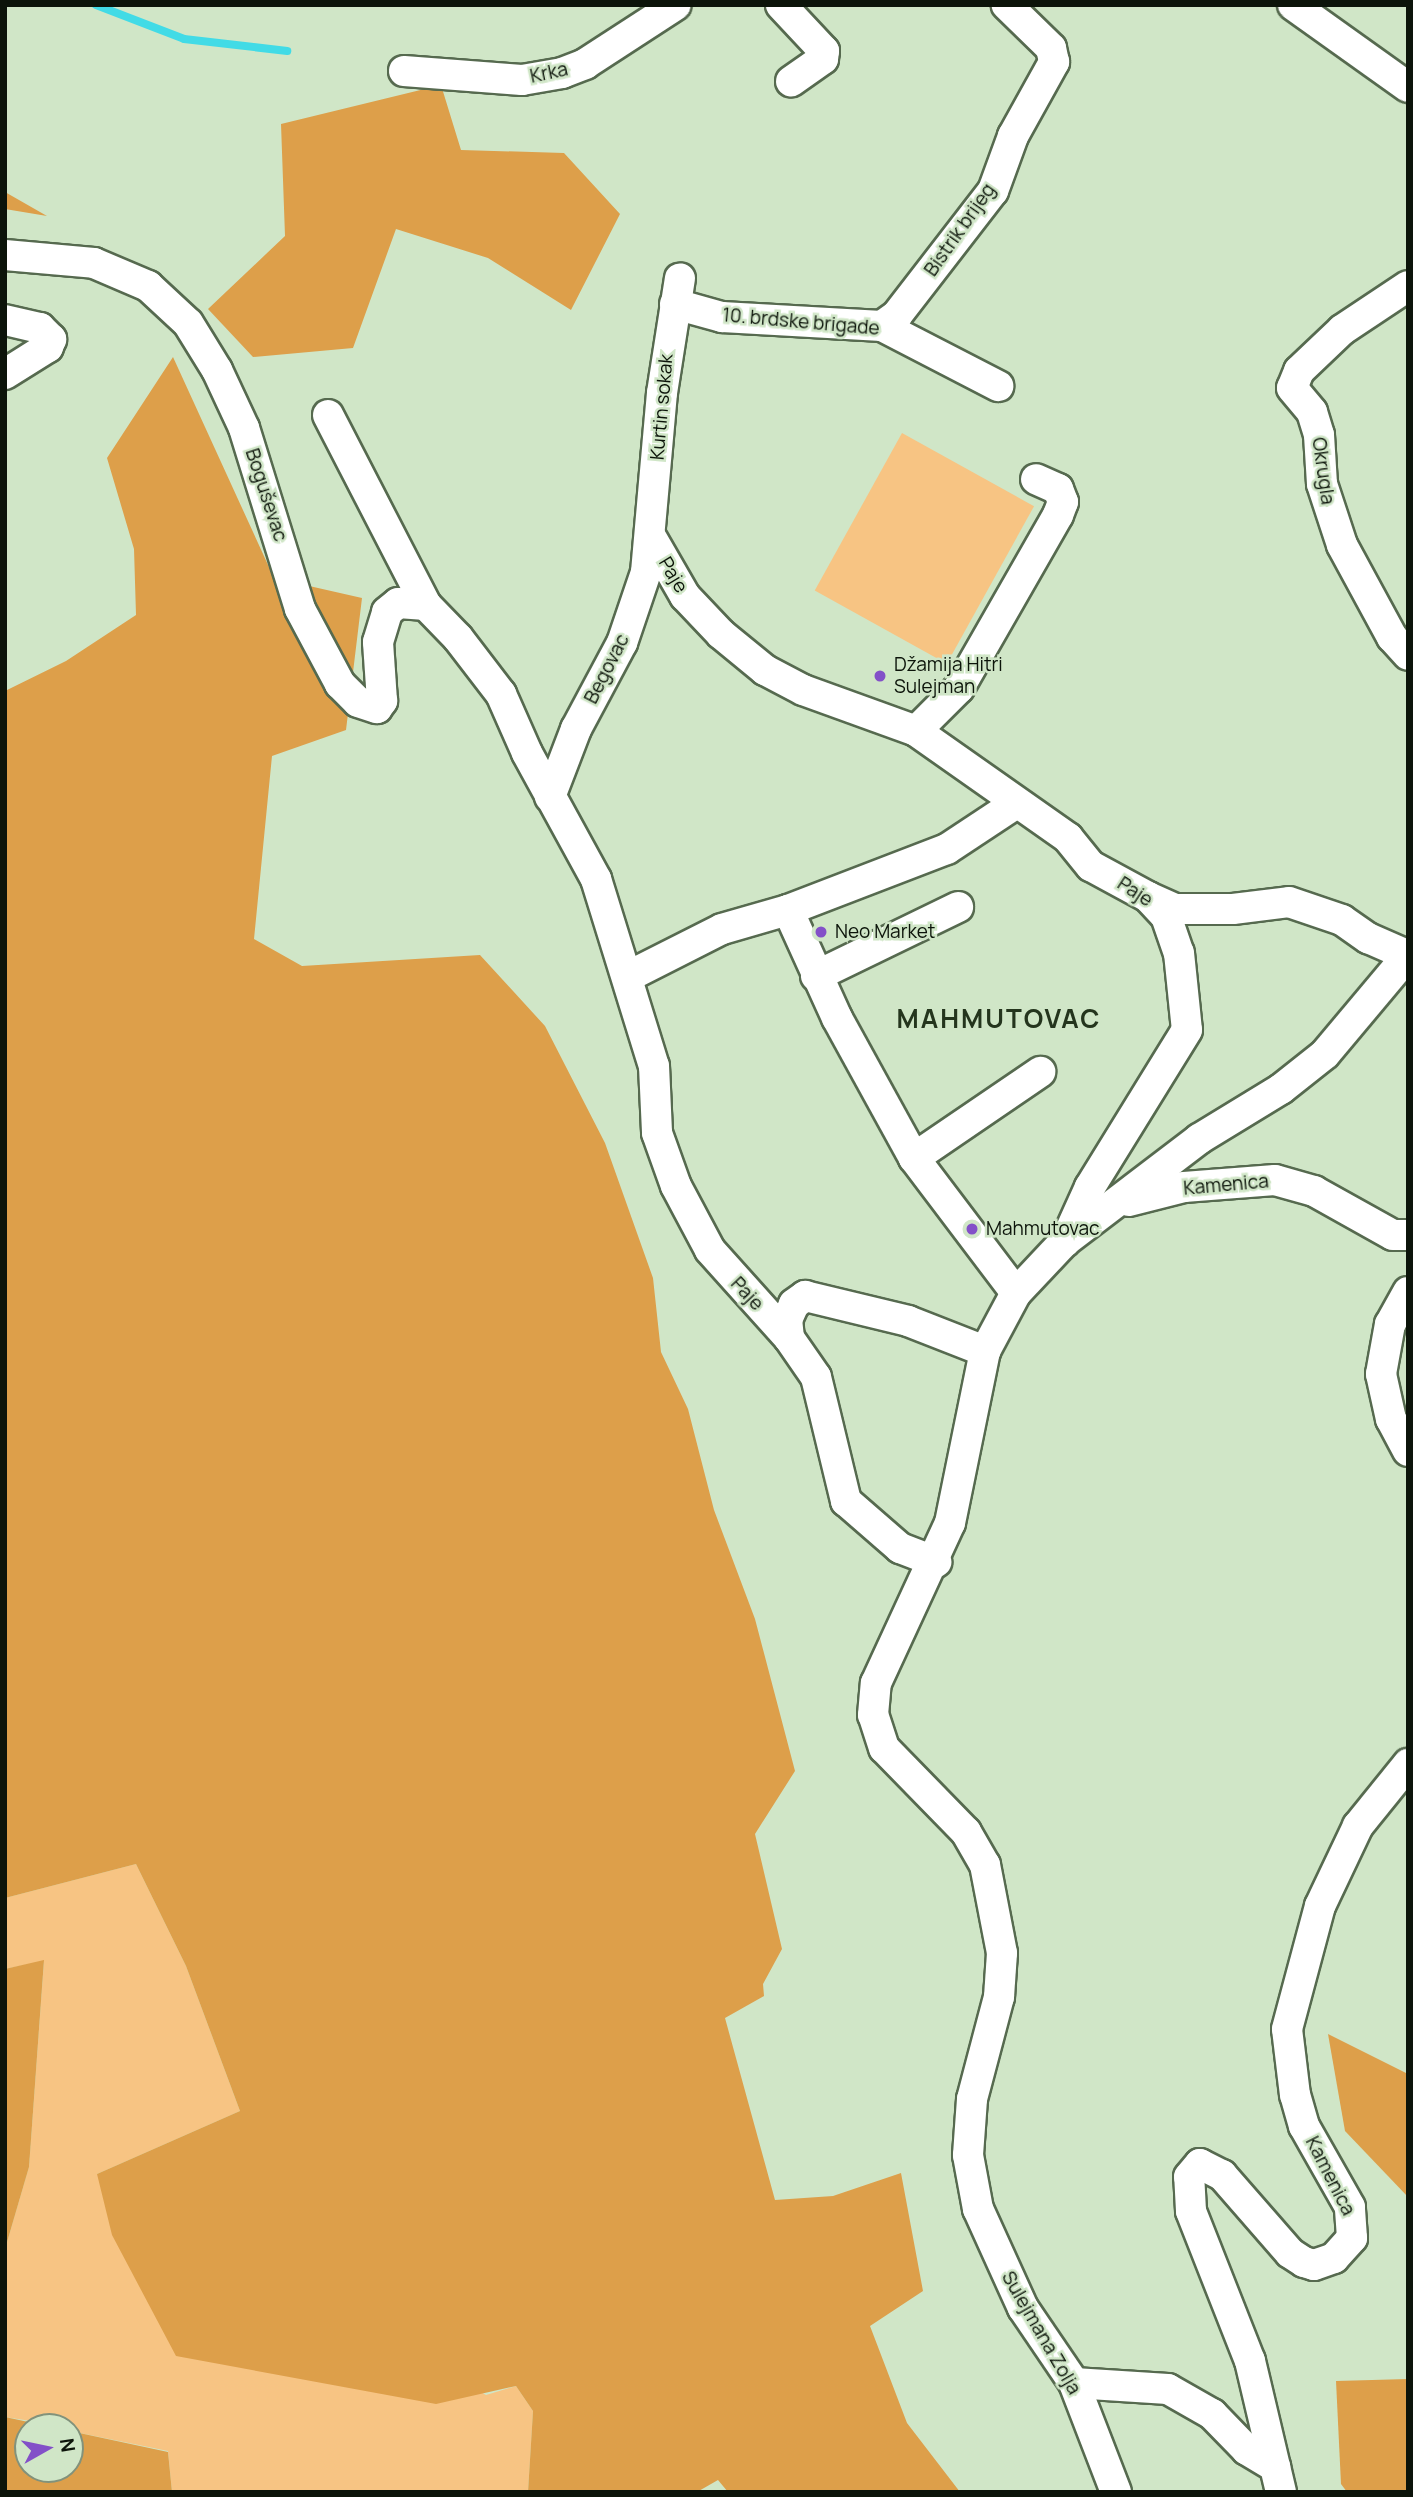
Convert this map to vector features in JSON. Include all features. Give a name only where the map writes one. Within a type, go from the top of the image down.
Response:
[{"type":"street","name":"Krka","points":[[404,71],[522,80],[562,73],[585,64],[676,5]]},
{"type":"street","points":[[780,5],[824,51],[823,59],[791,81]]},
{"type":"street","name":"Bistrik brijeg","points":[[882,326],[897,316],[993,191],[1013,136],[1054,62],[1051,48],[1007,5]]},
{"type":"street","points":[[1293,5],[1408,87]]},
{"type":"street","name":"Boguševac","points":[[5,255],[94,263],[148,286],[188,323],[217,370],[244,428],[300,609],[318,649],[358,702],[377,708],[382,701],[379,642],[387,612],[398,603],[426,605]]},
{"type":"street","name":"Okrugla","points":[[1408,286],[1342,330],[1299,371],[1292,388],[1315,423],[1322,484],[1342,545],[1392,638],[1408,655]]},
{"type":"street","name":"10. brdske brigade","points":[[678,291],[722,317],[882,326],[998,386]]},
{"type":"street","name":"Kurtin sokak","points":[[651,537],[662,393],[678,291]]},
{"type":"street","points":[[5,320],[40,328],[51,339],[48,347],[5,374]]},
{"type":"street","name":"Paje","points":[[328,415],[426,605],[458,638],[501,694],[550,797],[596,879],[654,1066],[657,1133],[676,1186],[718,1261],[789,1338],[816,1377],[846,1501],[900,1548],[936,1562]]},
{"type":"street","points":[[916,731],[960,688],[1058,515],[1063,502],[1058,489],[1036,479]]},
{"type":"street","name":"Paje","points":[[651,537],[685,596],[721,635],[765,670],[803,690],[916,731],[982,775],[1015,804],[1068,838],[1091,866],[1148,897],[1166,916],[1179,953],[1187,1030],[1090,1187],[1064,1242]]},
{"type":"street","name":"Begovac","points":[[550,797],[563,757],[634,612],[651,537]]},
{"type":"street","points":[[627,977],[722,929],[788,910],[947,849],[1015,804]]},
{"type":"street","points":[[936,1562],[965,1461],[985,1351],[1016,1293],[1064,1242],[1199,1139],[1281,1089],[1325,1054],[1407,955],[1368,938],[1342,920],[1289,902],[1233,909],[1175,909],[1148,897]]},
{"type":"street","points":[[816,976],[958,907]]},
{"type":"street","points":[[788,910],[816,976],[914,1158],[1016,1293]]},
{"type":"street","points":[[914,1158],[1040,1072]]},
{"type":"street","name":"Kamenica","points":[[1118,1203],[1184,1187],[1275,1180],[1314,1191],[1393,1235],[1408,1235]]},
{"type":"street","points":[[1408,1292],[1390,1324],[1381,1374],[1391,1419],[1408,1451]]},
{"type":"street","points":[[789,1338],[787,1320],[794,1304],[805,1296],[908,1321],[985,1351]]},
{"type":"street","name":"Sulejmana Zolja","points":[[936,1562],[876,1683],[873,1715],[884,1748],[966,1832],[985,1865],[1002,1953],[999,1997],[972,2099],[968,2155],[978,2209],[1023,2308],[1073,2383],[1116,2492]]},
{"type":"street","name":"Kamenica","points":[[1278,2479],[1250,2361],[1191,2211],[1189,2177],[1200,2164],[1216,2171],[1290,2253],[1304,2262],[1314,2265],[1334,2258],[1352,2238],[1350,2207],[1301,2116],[1287,2029],[1300,1970],[1325,1895],[1358,1826],[1408,1764]]},
{"type":"street","points":[[1073,2383],[1168,2389],[1212,2413],[1278,2479]]},
{"type":"shaded area","points":[[441,85],[461,150],[564,153],[620,214],[571,310],[488,258],[396,229],[353,348],[253,357],[208,309],[285,236],[281,124]]},
{"type":"shaded area","points":[[5,192],[47,216],[5,209]]},
{"type":"shaded area","points":[[173,357],[274,578],[362,598],[346,730],[272,756],[254,939],[302,966],[480,955],[545,1026],[605,1143],[653,1278],[661,1352],[688,1409],[714,1510],[755,1619],[795,1771],[755,1834],[782,1949],[763,1984],[764,1996],[725,2018],[775,2200],[833,2196],[901,2173],[923,2291],[870,2326],[907,2423],[960,2492],[728,2492],[718,2480],[697,2492],[528,2492],[533,2411],[516,2386],[436,2404],[176,2356],[112,2235],[97,2174],[240,2111],[186,1966],[136,1864],[5,1898],[5,691],[66,661],[136,615],[134,549],[107,458]]},
{"type":"shaded area","points":[[902,433],[1034,506],[947,664],[815,590]]},
{"type":"shaded area","points":[[136,1864],[186,1966],[240,2111],[97,2174],[486,2395],[516,2386],[533,2411],[528,2492],[172,2492],[168,2451],[84,2434],[84,2413],[14,2413],[14,2418],[5,2417],[5,2249],[29,2167],[44,1961],[5,1969],[5,1898]]},
{"type":"shaded area","points":[[44,1960],[29,2167],[5,2249],[5,1969]]},
{"type":"shaded area","points":[[1328,2034],[1408,2074],[1408,2197],[1345,2131]]},
{"type":"shaded area","points":[[1408,2379],[1408,2492],[1347,2492],[1341,2484],[1336,2381]]},
{"type":"shaded area","points":[[5,2417],[14,2419],[14,2483],[84,2483],[84,2434],[168,2452],[172,2492],[5,2492]]},
{"type":"waterway","points":[[96,5],[184,39],[287,51]]},
{"type":"place","name":"Džamija Hitri Sulejman","points":[[880,676]]},
{"type":"place","name":"Neo Market","points":[[821,932]]},
{"type":"place","name":"Mahmutovac","points":[[972,1229]]},
{"type":"district","name":"MAHMUTOVAC","points":[[999,1019]]}]
